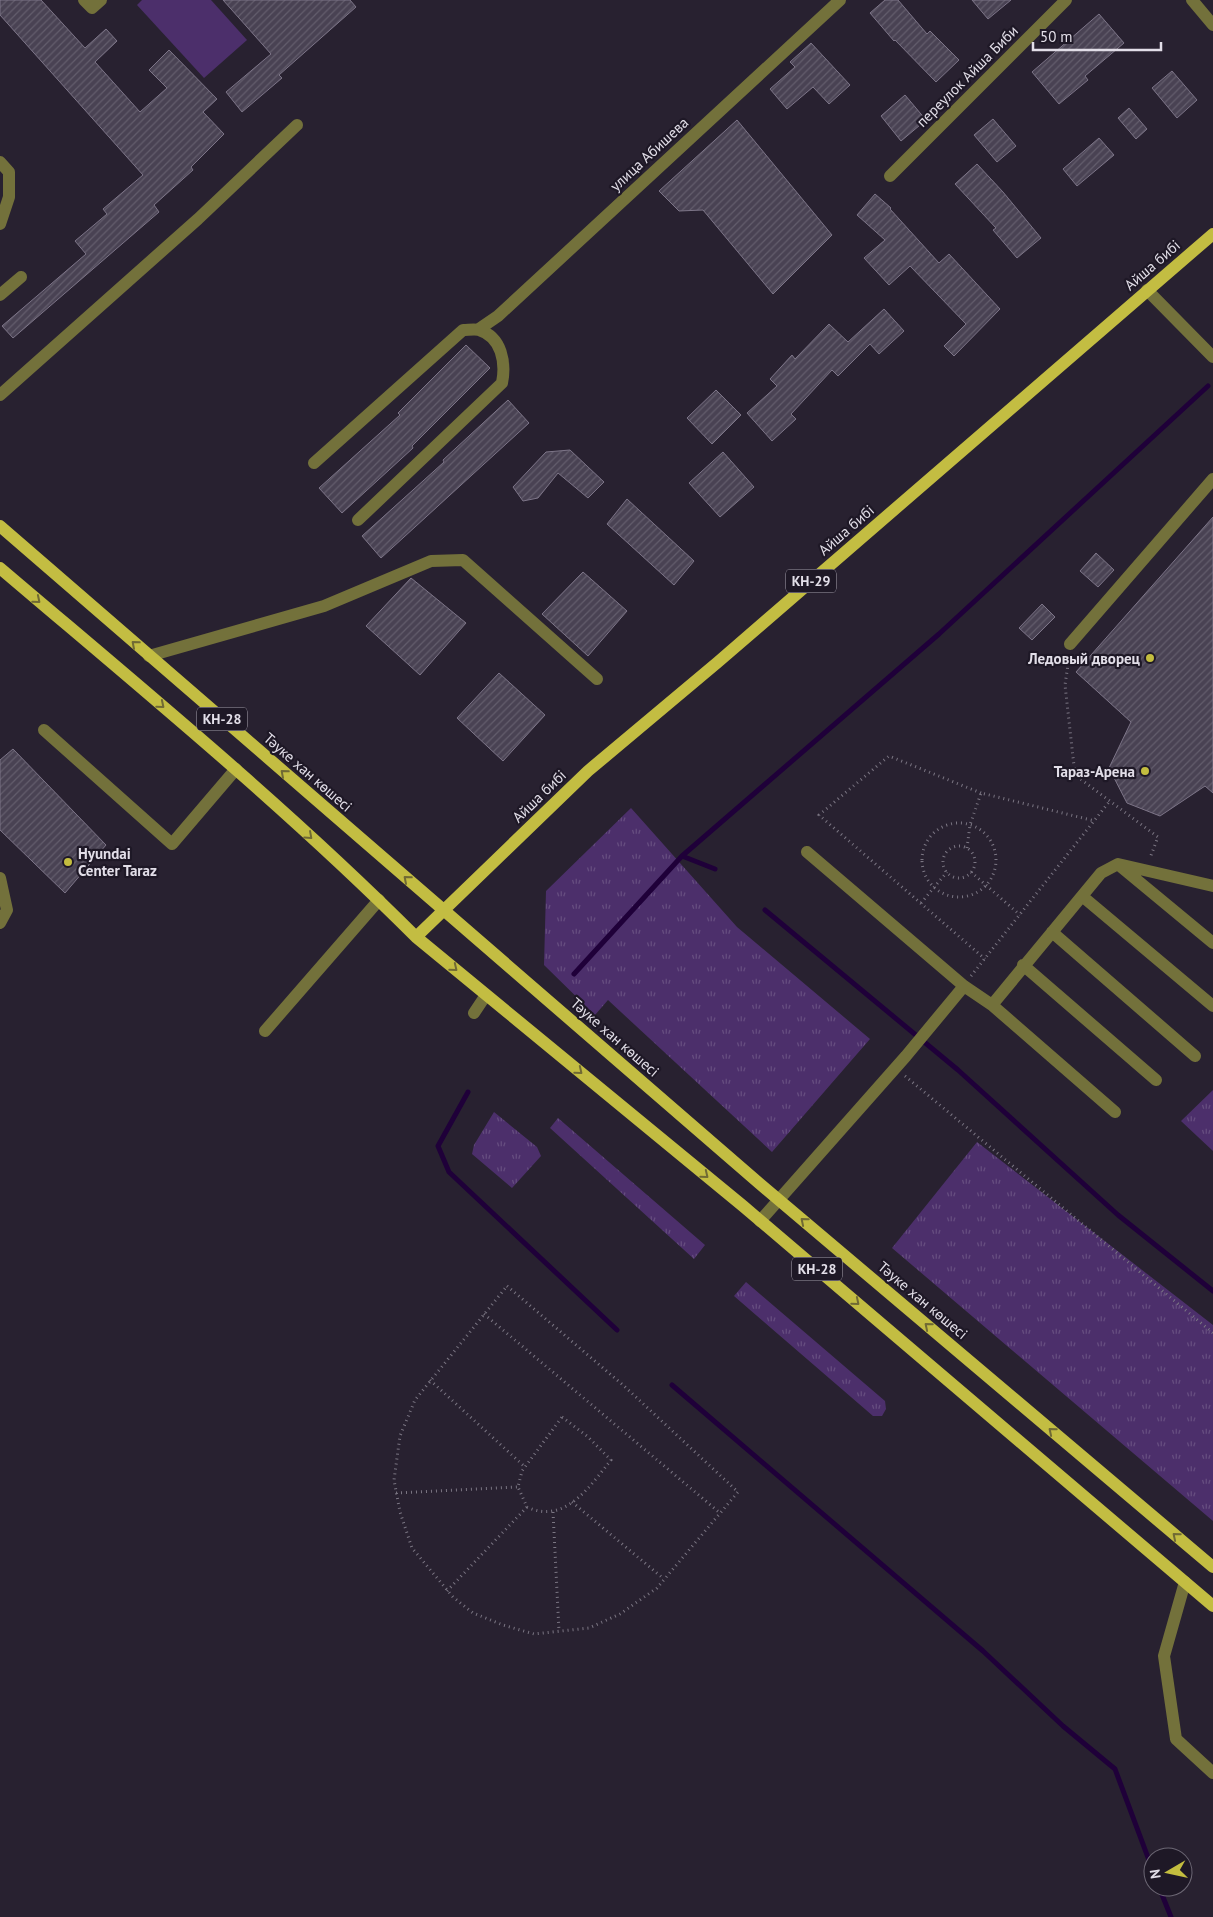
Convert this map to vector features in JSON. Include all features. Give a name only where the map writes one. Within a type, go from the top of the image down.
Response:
[{"type":"main road","name":"Айша бибі","points":[[416,937],[588,771],[718,662],[1213,234]]},
{"type":"main road","name":"Тәуке хан көшесі","points":[[0,526],[779,1199],[1213,1567]]},
{"type":"main road","name":"КН-28","points":[[0,568],[236,769],[416,937],[760,1221],[1213,1606]]},
{"type":"street","points":[[84,0],[92,8],[101,0]]},
{"type":"street","name":"улица Абишева","points":[[314,464],[464,330],[479,329],[498,316],[840,0]]},
{"type":"street","name":"переулок Айша Биби","points":[[890,176],[1066,0]]},
{"type":"street","points":[[1192,0],[1213,24]]},
{"type":"street","points":[[0,395],[198,219],[297,125]]},
{"type":"street","points":[[0,162],[9,172],[9,197],[0,224]]},
{"type":"street","points":[[0,295],[21,277]]},
{"type":"street","points":[[1148,290],[1213,357]]},
{"type":"street","points":[[358,520],[502,383],[505,369],[502,355],[494,338],[479,329]]},
{"type":"street","points":[[1070,644],[1213,479]]},
{"type":"street","points":[[149,656],[324,606],[431,562],[463,560],[597,679]]},
{"type":"street","points":[[44,730],[172,844],[236,769]]},
{"type":"street","points":[[807,852],[964,986],[992,1005],[1115,1112]]},
{"type":"street","points":[[1118,864],[1213,942]]},
{"type":"street","points":[[992,1005],[1023,965],[1101,873],[1118,864],[1213,886]]},
{"type":"street","points":[[0,878],[7,910],[0,923]]},
{"type":"street","points":[[1082,896],[1213,1006]]},
{"type":"street","points":[[265,1031],[378,900]]},
{"type":"street","points":[[1052,932],[1195,1056]]},
{"type":"street","points":[[1023,965],[1156,1080]]},
{"type":"street","points":[[760,1221],[906,1056],[964,986]]},
{"type":"street","points":[[474,1013],[486,995]]},
{"type":"street","points":[[1185,1582],[1164,1656],[1176,1739],[1213,1773]]},
{"type":"path","points":[[1070,644],[1065,685],[1075,775],[1158,837],[1145,870]]},
{"type":"path","points":[[985,959],[819,815],[889,756],[981,793],[1094,821]]},
{"type":"path","points":[[967,848],[970,825],[981,793]]},
{"type":"path","points":[[964,986],[1109,802]]},
{"type":"path","points":[[959,822],[975,826],[987,835],[995,849],[996,865],[991,880],[986,886],[966,897],[950,897],[936,891],[926,879],[921,864],[923,848],[931,834],[944,826],[959,822]]},
{"type":"path","points":[[958,846],[967,848],[973,855],[975,864],[971,872],[964,877],[955,877],[947,872],[943,864],[944,855],[950,848],[958,846]]},
{"type":"path","points":[[921,903],[947,872]]},
{"type":"path","points":[[971,872],[1020,915]]},
{"type":"path","points":[[895,1067],[1213,1333]]},
{"type":"path","points":[[507,1286],[623,1385],[738,1492],[657,1588],[620,1614],[589,1628],[534,1634],[503,1625],[473,1613],[447,1591],[412,1548],[400,1512],[394,1480],[400,1436],[415,1400],[484,1314],[507,1286]]},
{"type":"path","points":[[484,1314],[720,1513]]},
{"type":"path","points":[[430,1380],[525,1467]]},
{"type":"path","points":[[562,1417],[587,1436],[612,1460],[595,1481],[572,1502],[553,1512],[537,1512],[527,1507],[518,1487],[522,1471],[525,1467],[562,1417]]},
{"type":"path","points":[[396,1493],[518,1487]]},
{"type":"path","points":[[572,1502],[664,1579]]},
{"type":"path","points":[[447,1591],[527,1507]]},
{"type":"path","points":[[553,1512],[559,1631]]},
{"type":"green space","points":[[142,0],[211,0],[247,40],[204,78],[137,5]]},
{"type":"green space","points":[[631,808],[737,927],[870,1039],[772,1152],[608,1000],[595,1015],[544,965],[546,891]]},
{"type":"green space","points":[[1213,1090],[1213,1151],[1181,1121]]},
{"type":"green space","points":[[494,1112],[537,1147],[541,1156],[512,1188],[472,1154],[474,1145]]},
{"type":"green space","points":[[558,1118],[705,1245],[694,1259],[550,1128]]},
{"type":"green space","points":[[977,1142],[1213,1325],[1213,1521],[892,1248]]},
{"type":"green space","points":[[746,1282],[885,1401],[886,1409],[882,1416],[873,1416],[734,1296]]},
{"type":"building","points":[[0,0],[41,0],[85,48],[106,29],[117,41],[95,62],[140,112],[167,88],[149,70],[169,50],[217,99],[203,112],[224,134],[191,167],[193,170],[154,205],[159,212],[13,338],[2,326],[86,254],[75,241],[107,214],[103,209],[143,175],[0,15]]},
{"type":"building","points":[[223,0],[350,0],[356,7],[279,75],[282,78],[242,112],[226,92],[271,54]]},
{"type":"building","points":[[885,0],[898,0],[927,34],[930,31],[959,60],[936,82],[894,41],[870,13]]},
{"type":"building","points":[[972,0],[1011,0],[988,19]]},
{"type":"building","points":[[1099,14],[1124,43],[1085,76],[1088,80],[1059,104],[1032,72]]},
{"type":"building","points":[[811,43],[850,85],[829,104],[813,87],[787,109],[770,89],[795,67],[790,62]]},
{"type":"building","points":[[1172,71],[1197,100],[1177,118],[1152,88]]},
{"type":"building","points":[[905,95],[926,120],[901,141],[881,116]]},
{"type":"building","points":[[1129,108],[1147,129],[1136,139],[1118,118]]},
{"type":"building","points":[[993,119],[1016,146],[997,162],[974,135]]},
{"type":"building","points":[[737,120],[832,235],[773,294],[703,210],[679,211],[659,191]]},
{"type":"building","points":[[1099,138],[1114,155],[1077,186],[1063,169]]},
{"type":"building","points":[[977,164],[1041,238],[1017,258],[993,230],[996,228],[955,184]]},
{"type":"building","points":[[875,194],[891,208],[939,263],[949,254],[1000,309],[954,356],[944,346],[966,324],[910,266],[889,285],[864,258],[885,240],[857,215]]},
{"type":"building","points":[[884,309],[904,331],[879,354],[870,344],[838,376],[832,370],[791,414],[796,419],[772,441],[747,413],[777,386],[770,379],[792,355],[795,359],[829,324],[848,342]]},
{"type":"building","points":[[466,345],[490,368],[412,446],[413,448],[342,513],[319,488],[400,415],[398,413]]},
{"type":"building","points":[[716,390],[741,415],[712,444],[687,418]]},
{"type":"building","points":[[508,400],[529,423],[381,558],[362,536],[444,462],[443,460]]},
{"type":"building","points":[[570,450],[604,482],[588,498],[558,473],[538,498],[523,501],[513,487],[546,452]]},
{"type":"building","points":[[723,452],[754,487],[720,517],[689,483]]},
{"type":"building","points":[[627,499],[694,561],[674,585],[607,524]]},
{"type":"building","name":"Ледовый дворец","points":[[1213,517],[1213,793],[1205,786],[1160,816],[1127,803],[1109,768],[1131,722],[1076,672]]},
{"type":"building","points":[[1096,553],[1114,570],[1098,587],[1080,571]]},
{"type":"building","points":[[583,572],[627,611],[588,656],[542,614]]},
{"type":"building","points":[[411,578],[466,623],[420,675],[366,626]]},
{"type":"building","points":[[1042,604],[1055,617],[1032,640],[1019,628]]},
{"type":"building","points":[[499,673],[545,715],[503,761],[457,718]]},
{"type":"building","points":[[13,749],[106,845],[65,893],[0,830],[0,760]]},
{"type":"waterway","points":[[682,856],[939,634],[1208,386]]},
{"type":"waterway","points":[[574,974],[682,856],[715,869]]},
{"type":"waterway","points":[[765,910],[958,1070],[1118,1215],[1213,1291]]},
{"type":"waterway","points":[[468,1092],[438,1146],[449,1172],[617,1330]]},
{"type":"waterway","points":[[672,1385],[983,1651],[1063,1726],[1115,1769],[1144,1847]]},
{"type":"waterway","points":[[1163,1897],[1171,1917]]},
{"type":"place","name":"Ледовый дворец","points":[[1150,658]]},
{"type":"place","name":"Тараз-Арена","points":[[1145,771]]},
{"type":"place","name":"Hyundai Center Taraz","points":[[68,862]]}]
